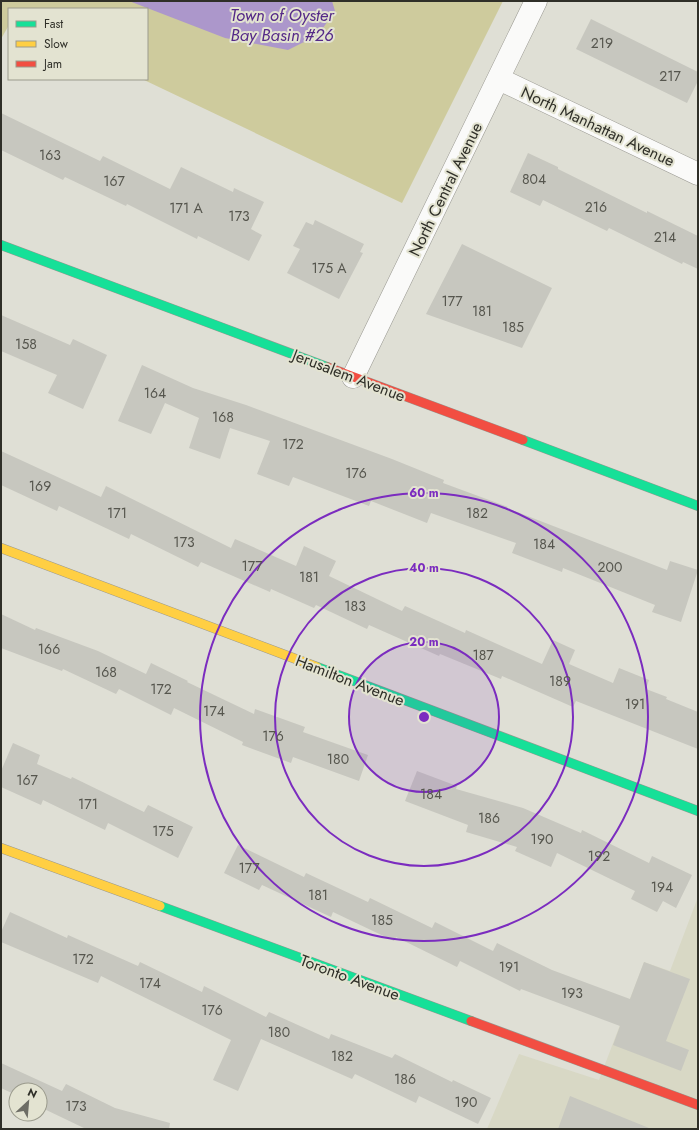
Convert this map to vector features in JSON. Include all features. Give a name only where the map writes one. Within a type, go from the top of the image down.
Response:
[{"type":"street","name":"North Central Avenue","points":[[353,377],[536,1]]},
{"type":"street","name":"North Manhattan Avenue","points":[[499,79],[698,174]]},
{"type":"street","name":"Jerusalem Avenue","points":[[1,244],[698,506]]},
{"type":"street","name":"Hamilton Avenue","points":[[1,548],[698,811]]},
{"type":"street","name":"Toronto Avenue","points":[[1,848],[698,1105]]},
{"type":"shaded area","points":[[1,1],[503,1],[402,203],[144,80],[148,80],[148,8],[8,8],[8,27],[1,39]]},
{"type":"shaded area","points":[[698,897],[698,1129],[487,1129],[519,1054],[599,1080],[644,962],[670,971]]},
{"type":"water","name":"Town of Oyster Bay Basin #26","points":[[129,1],[332,1],[335,11],[318,35],[288,50],[225,38]]},
{"type":"building","points":[[591,19],[698,72],[698,81],[687,103],[576,49]]},
{"type":"building","points":[[1,113],[100,161],[103,156],[170,189],[181,167],[233,192],[234,188],[264,202],[251,229],[262,235],[249,261],[198,236],[197,239],[127,204],[126,206],[65,177],[63,180],[1,150]]},
{"type":"building","points":[[528,153],[647,213],[647,211],[698,236],[698,269],[683,262],[682,264],[609,228],[607,231],[543,200],[540,206],[510,192]]},
{"type":"building","points":[[315,220],[364,244],[360,252],[363,253],[339,299],[287,273],[300,249],[293,246],[306,222],[313,225]]},
{"type":"building","points":[[462,244],[552,288],[522,348],[426,314]]},
{"type":"building","points":[[1,315],[70,345],[73,339],[107,355],[83,409],[48,393],[57,375],[1,351]]},
{"type":"building","points":[[142,365],[193,388],[246,405],[392,459],[444,480],[443,483],[667,570],[670,561],[698,570],[681,622],[652,612],[655,605],[563,568],[562,572],[512,553],[516,543],[431,513],[427,523],[371,501],[369,506],[293,477],[289,486],[257,474],[270,441],[230,428],[220,459],[189,448],[199,418],[165,403],[151,434],[118,421]]},
{"type":"building","points":[[1,451],[101,497],[106,486],[231,548],[235,539],[296,566],[304,546],[336,561],[329,576],[402,611],[405,606],[465,633],[466,630],[542,664],[553,640],[575,650],[569,664],[613,683],[619,668],[649,680],[646,689],[698,712],[698,749],[576,701],[573,707],[502,676],[501,679],[440,654],[439,656],[369,625],[367,629],[316,605],[314,608],[271,589],[270,592],[201,562],[198,567],[131,534],[129,539],[59,506],[57,511],[1,485]]},
{"type":"building","points":[[1,614],[35,630],[36,628],[98,651],[146,674],[151,663],[254,714],[255,709],[305,727],[303,732],[368,755],[359,781],[293,757],[291,763],[242,745],[243,742],[174,708],[171,715],[119,689],[116,694],[63,669],[62,671],[1,648]]},
{"type":"building","points":[[13,743],[40,755],[37,764],[71,779],[72,777],[144,812],[148,805],[193,827],[178,858],[108,823],[105,830],[43,800],[41,805],[1,787],[1,771]]},
{"type":"building","points":[[417,771],[457,786],[456,789],[523,808],[581,833],[582,830],[649,863],[652,856],[692,875],[676,908],[663,901],[657,912],[631,899],[635,891],[557,853],[551,867],[515,851],[517,847],[466,832],[468,825],[405,801]]},
{"type":"building","points":[[238,845],[304,877],[306,873],[368,902],[370,898],[432,928],[435,922],[493,951],[497,943],[552,970],[630,999],[644,962],[690,979],[666,1041],[689,1050],[681,1071],[613,1045],[620,1026],[521,989],[520,991],[460,961],[457,967],[396,937],[394,941],[333,912],[331,917],[262,885],[259,890],[224,873]]},
{"type":"building","points":[[10,912],[67,938],[68,935],[138,966],[140,962],[202,992],[204,986],[266,1017],[269,1012],[329,1039],[331,1034],[392,1058],[395,1054],[452,1082],[453,1080],[491,1098],[478,1124],[419,1096],[416,1103],[355,1074],[352,1079],[261,1039],[238,1091],[213,1080],[231,1040],[101,976],[98,983],[1,942],[1,932]]},
{"type":"building","points":[[1,1063],[42,1082],[8,1082],[8,1091],[1,1088]]},
{"type":"building","points":[[66,1084],[115,1108],[170,1123],[169,1129],[86,1129],[48,1111],[48,1085],[62,1091]]},
{"type":"building","points":[[570,1096],[649,1128],[649,1129],[558,1129]]},
{"type":"traffic: fast","points":[[1,245],[327,367]]},
{"type":"traffic: fast","points":[[523,440],[698,506]]},
{"type":"traffic: fast","points":[[317,667],[698,811]]},
{"type":"traffic: fast","points":[[160,906],[471,1021]]},
{"type":"traffic: slow","points":[[1,548],[317,667]]},
{"type":"traffic: slow","points":[[1,848],[160,906]]},
{"type":"traffic: jam","points":[[327,367],[523,440]]},
{"type":"traffic: jam","points":[[471,1021],[698,1105]]}]
